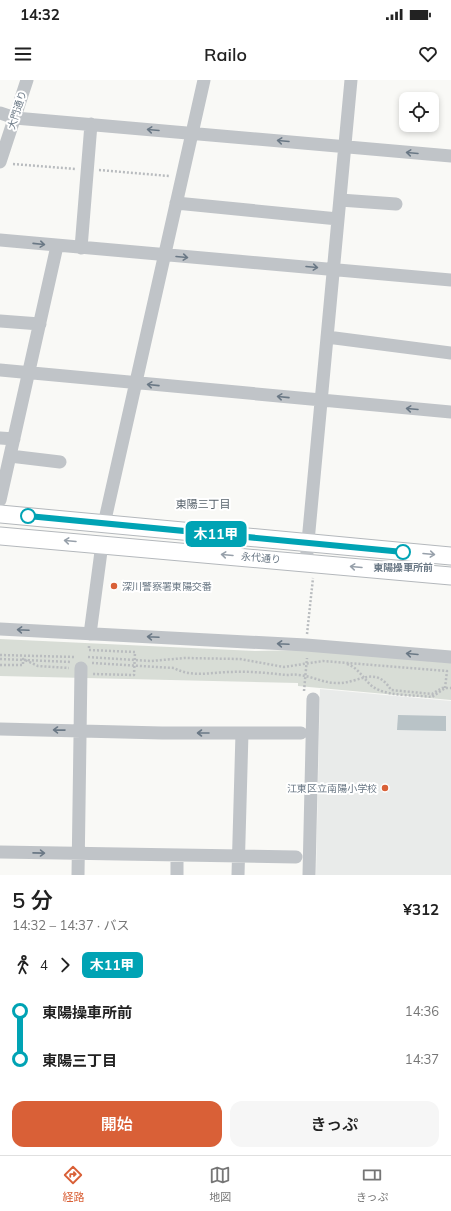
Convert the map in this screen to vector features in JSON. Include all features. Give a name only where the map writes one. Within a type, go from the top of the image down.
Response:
[{"type":"main road","name":"永代通り","points":[[0,514],[451,556]]},
{"type":"main road","name":"永代通り","points":[[0,536],[451,576]]},
{"type":"street","name":"大門通り","points":[[0,162],[27,80]]},
{"type":"street","points":[[104,524],[204,80]]},
{"type":"street","points":[[306,562],[351,80]]},
{"type":"street","points":[[0,113],[15,118],[451,156]]},
{"type":"street","points":[[80,248],[91,124]]},
{"type":"street","points":[[340,200],[396,204]]},
{"type":"street","points":[[176,203],[338,219]]},
{"type":"street","points":[[0,240],[451,280]]},
{"type":"street","points":[[0,500],[57,246]]},
{"type":"street","points":[[0,321],[40,324]]},
{"type":"street","points":[[327,337],[451,353]]},
{"type":"street","points":[[0,370],[451,412]]},
{"type":"street","points":[[0,438],[14,439]]},
{"type":"street","points":[[10,456],[60,462]]},
{"type":"street","points":[[90,634],[102,544]]},
{"type":"street","points":[[0,629],[306,645],[451,657]]},
{"type":"street","points":[[78,875],[83,664]]},
{"type":"street","points":[[309,875],[313,700]]},
{"type":"street","points":[[0,729],[301,733]]},
{"type":"street","points":[[238,875],[242,733]]},
{"type":"street","points":[[0,852],[296,857]]},
{"type":"street","points":[[178,856],[178,875]]},
{"type":"path","points":[[306,640],[312,578]]},
{"type":"path","points":[[0,655],[83,664],[134,675],[135,652],[89,650],[90,634]]},
{"type":"path","points":[[0,659],[23,659],[83,664],[135,665],[174,668],[183,673],[196,674],[252,672],[298,674],[322,682],[339,683],[371,676],[380,678],[386,682],[391,690],[432,694],[442,688],[451,688]]},
{"type":"path","points":[[23,659],[38,666],[135,660],[240,659],[284,667],[323,661],[447,671],[445,688],[432,697],[378,690],[354,666],[344,663]]},
{"type":"path","points":[[0,665],[23,665],[23,659]]},
{"type":"path","points":[[304,689],[307,659]]},
{"type":"shaded area","points":[[0,639],[255,651],[304,650],[451,663],[451,700],[298,686],[298,683],[0,676]]},
{"type":"shaded area","name":"江東区立南陽小学校","points":[[320,689],[451,701],[451,875],[316,875]]},
{"type":"shaded area","points":[[398,715],[446,716],[446,731],[397,730]]},
{"type":"bus line","name":"木11甲","points":[[28,516],[403,552]]},
{"type":"place","name":"東陽操車所前","points":[[403,552]]},
{"type":"place","name":"深川警察署東陽交番","points":[[114,586]]},
{"type":"place","name":"江東区立南陽小学校","points":[[385,788]]},
{"type":"district","name":"東陽三丁目","points":[[203,504]]}]
